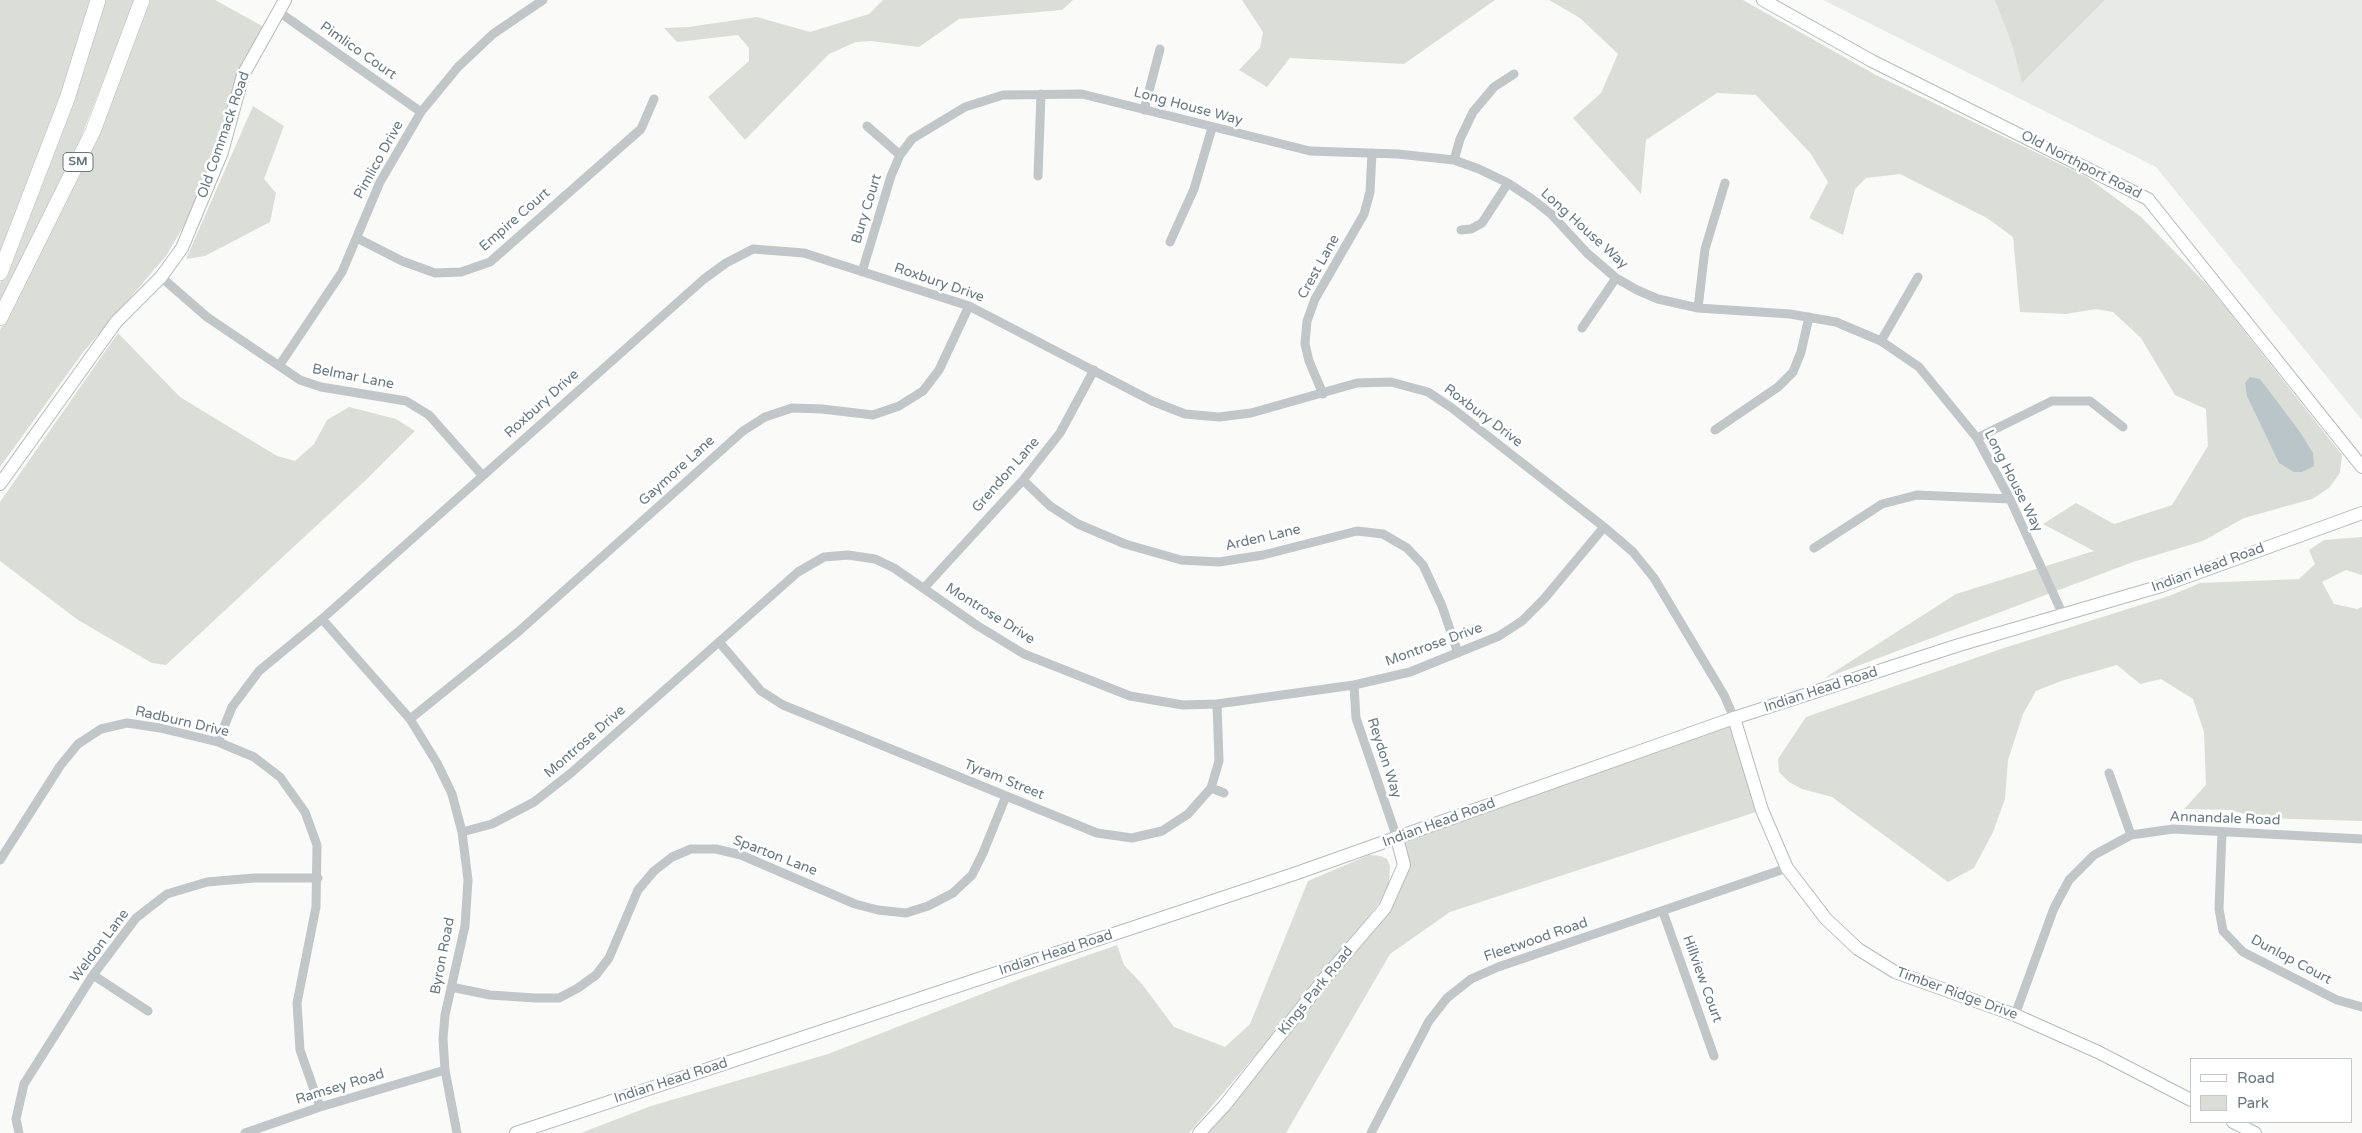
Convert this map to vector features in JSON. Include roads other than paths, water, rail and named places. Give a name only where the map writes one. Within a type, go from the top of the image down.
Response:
[{"type":"highway","name":"SM","points":[[0,273],[68,99],[98,0]]},
{"type":"highway","name":"SM","points":[[0,318],[93,131],[142,0]]},
{"type":"main road","name":"Old Commack Road","points":[[0,484],[116,322],[161,277],[182,248],[222,152],[243,74],[285,0]]},
{"type":"main road","name":"Old Northport Road","points":[[1763,0],[1872,61],[2148,199],[2362,467]]},
{"type":"main road","name":"Indian Head Road","points":[[516,1133],[1294,874],[1734,718],[1959,645],[2162,586],[2362,513]]},
{"type":"main road","name":"Timber Ridge Drive","points":[[1734,718],[1762,810],[1787,868],[1826,919],[1858,949],[1895,972],[2015,1014],[2098,1052],[2190,1099]]},
{"type":"main road","name":"Kings Park Road","points":[[1199,1133],[1225,1105],[1325,978],[1385,908],[1404,865],[1397,838]]},
{"type":"main road","points":[[2236,1123],[2255,1133]]},
{"type":"street","name":"Pimlico Drive","points":[[279,366],[342,272],[357,238],[364,216],[380,182],[420,112],[458,67],[486,41],[543,0]]},
{"type":"street","name":"Pimlico Court","points":[[279,12],[420,112]]},
{"type":"street","points":[[1144,110],[1160,49]]},
{"type":"street","points":[[1454,160],[1460,140],[1473,112],[1494,87],[1514,74]]},
{"type":"street","points":[[1038,176],[1041,94]]},
{"type":"street","name":"Long House Way","points":[[900,155],[912,139],[965,107],[1003,95],[1082,94],[1310,151],[1372,153],[1454,160],[1479,168],[1508,183],[1551,214],[1587,253],[1616,278],[1658,299],[1698,308],[1809,317],[1836,322],[1881,341],[1919,367],[1978,438],[2010,498],[2063,615]]},
{"type":"street","name":"Empire Court","points":[[357,238],[402,261],[435,273],[461,272],[490,262],[641,129],[654,99]]},
{"type":"street","points":[[867,126],[900,155]]},
{"type":"street","points":[[1170,242],[1194,189],[1212,128]]},
{"type":"street","name":"Crest Lane","points":[[1324,394],[1309,361],[1305,344],[1306,321],[1315,299],[1364,214],[1370,192],[1372,153]]},
{"type":"street","name":"Bury Court","points":[[862,272],[891,176],[900,155]]},
{"type":"street","points":[[1460,230],[1472,229],[1482,224],[1508,183]]},
{"type":"street","points":[[1698,308],[1705,249],[1725,183]]},
{"type":"street","name":"Roxbury Drive","points":[[218,742],[232,707],[259,671],[322,619],[704,279],[726,263],[754,249],[804,253],[969,306],[1152,401],[1185,414],[1219,418],[1251,413],[1324,394],[1357,383],[1391,382],[1428,392],[1452,408],[1604,526],[1633,552],[1654,578],[1724,695],[1734,718]]},
{"type":"street","name":"Belmar Lane","points":[[161,277],[207,317],[300,380],[321,387],[406,401],[429,414],[482,475]]},
{"type":"street","points":[[1881,341],[1918,277]]},
{"type":"street","points":[[1582,328],[1616,278]]},
{"type":"street","name":"Gaymore Lane","points":[[410,719],[518,632],[743,432],[765,417],[792,408],[822,408],[873,415],[899,406],[923,391],[938,370],[969,306]]},
{"type":"street","points":[[1716,430],[1778,387],[1793,372],[1801,352],[1809,317]]},
{"type":"street","name":"Grendon Lane","points":[[924,588],[1023,480],[1060,433],[1094,370]]},
{"type":"street","points":[[1978,438],[2052,401],[2090,401],[2123,426]]},
{"type":"street","name":"Arden Lane","points":[[1023,480],[1050,506],[1078,524],[1124,544],[1181,560],[1219,562],[1263,555],[1357,531],[1383,534],[1407,548],[1423,565],[1440,599],[1458,653]]},
{"type":"street","points":[[1814,548],[1882,504],[1917,495],[2010,498]]},
{"type":"street","name":"Montrose Drive","points":[[462,832],[492,824],[534,802],[571,773],[798,572],[824,557],[848,555],[874,559],[894,568],[978,626],[1024,654],[1130,696],[1183,705],[1217,704],[1354,685],[1410,672],[1499,636],[1522,621],[1544,599],[1604,526]]},
{"type":"street","name":"Byron Road","points":[[322,619],[410,719],[437,762],[452,794],[462,832],[468,880],[465,926],[451,987],[443,1039],[445,1070],[457,1133]]},
{"type":"street","name":"Tyram Street","points":[[719,642],[761,691],[783,706],[1096,833],[1132,838],[1162,831],[1188,814],[1211,788],[1219,761],[1217,704]]},
{"type":"street","name":"Reydon Way","points":[[1354,685],[1356,718],[1397,838]]},
{"type":"street","name":"Radburn Drive","points":[[0,860],[60,766],[78,744],[101,729],[127,723],[218,742],[254,757],[280,777],[305,812],[317,845],[318,878],[316,907],[297,1003],[300,1050],[320,1108]]},
{"type":"street","points":[[2109,773],[2131,835]]},
{"type":"street","points":[[1211,788],[1224,793]]},
{"type":"street","name":"Sparton Lane","points":[[451,987],[490,995],[535,998],[559,998],[578,988],[596,975],[609,958],[638,890],[654,871],[672,857],[691,849],[716,849],[741,856],[855,904],[878,910],[906,913],[928,906],[953,893],[972,875],[1006,796]]},
{"type":"street","name":"Annandale Road","points":[[2015,1014],[2054,908],[2069,880],[2094,855],[2131,835],[2173,829],[2362,839]]},
{"type":"street","name":"Dunlop Court","points":[[2222,832],[2219,909],[2223,931],[2243,952],[2337,1000],[2362,1007]]},
{"type":"street","name":"Fleetwood Road","points":[[1370,1133],[1429,1021],[1447,998],[1471,979],[1498,967],[1787,868]]},
{"type":"street","name":"Weldon Lane","points":[[19,1133],[16,1119],[24,1084],[93,975],[136,918],[167,894],[207,882],[254,878],[318,878]]},
{"type":"street","name":"Hillview Court","points":[[1663,912],[1714,1056]]},
{"type":"street","points":[[93,975],[148,1011]]},
{"type":"street","name":"Ramsey Road","points":[[245,1133],[445,1070]]}]
